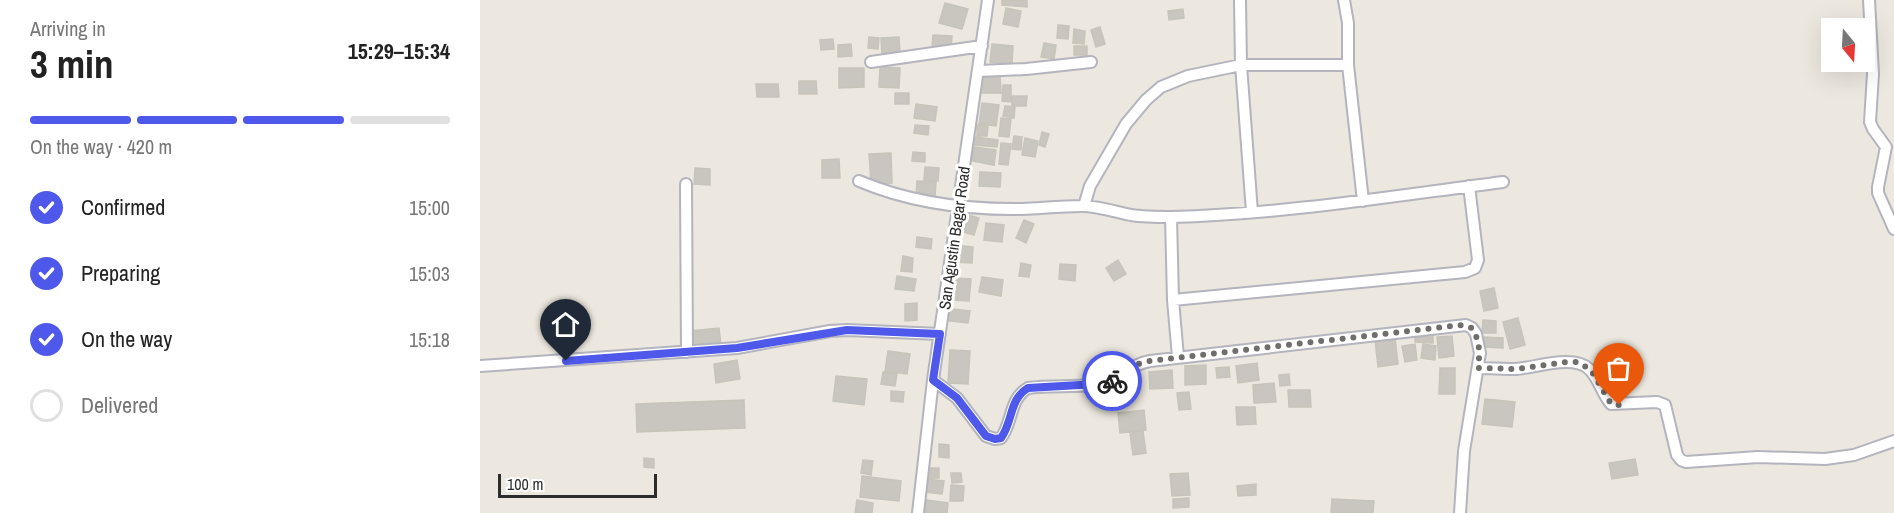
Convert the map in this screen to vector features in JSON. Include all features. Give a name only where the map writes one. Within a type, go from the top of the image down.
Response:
[{"type":"street","name":"San Agustin Bagar Road","points":[[918,513],[933,380],[988,0]]},
{"type":"street","points":[[1240,0],[1241,65],[1252,212]]},
{"type":"street","points":[[1344,0],[1348,65],[1363,201]]},
{"type":"street","points":[[1869,0],[1873,74],[1870,122],[1886,147],[1878,193],[1894,229]]},
{"type":"street","points":[[871,62],[982,45]]},
{"type":"street","points":[[979,71],[1091,62]]},
{"type":"street","points":[[1084,206],[1090,186],[1126,124],[1146,100],[1161,87],[1188,76],[1241,65],[1348,65]]},
{"type":"street","points":[[859,181],[903,197],[958,207],[1020,209],[1084,206],[1135,215],[1171,217],[1363,201],[1503,182]]},
{"type":"street","points":[[686,184],[687,352]]},
{"type":"street","points":[[1173,300],[1465,273],[1475,268],[1478,260],[1469,186]]},
{"type":"street","points":[[1171,217],[1173,300],[1178,357]]},
{"type":"street","points":[[933,380],[957,398],[986,436],[995,439],[1001,438],[1005,433],[1016,400],[1022,391],[1028,388],[1097,384],[1111,381],[1142,362],[1178,357],[1460,325],[1472,328],[1476,334],[1480,353],[1464,451],[1460,513]]},
{"type":"street","points":[[480,366],[737,348],[838,331],[940,334]]},
{"type":"street","points":[[1478,368],[1516,369],[1578,362],[1591,370],[1611,404],[1657,402],[1665,405],[1677,454],[1681,460],[1686,462],[1758,457],[1824,459],[1854,455],[1894,441]]},
{"type":"building","points":[[1002,0],[1027,0],[1027,7],[1002,5]]},
{"type":"building","points":[[945,3],[968,9],[962,29],[939,23]]},
{"type":"building","points":[[1006,8],[1021,11],[1018,27],[1003,24]]},
{"type":"building","points":[[1183,9],[1184,18],[1169,20],[1168,11]]},
{"type":"building","points":[[1058,25],[1069,26],[1068,39],[1057,38]]},
{"type":"building","points":[[1100,27],[1105,44],[1096,47],[1091,30]]},
{"type":"building","points":[[1074,29],[1085,31],[1084,44],[1073,43]]},
{"type":"building","points":[[933,35],[952,36],[951,49],[932,47]]},
{"type":"building","points":[[869,37],[879,38],[878,49],[868,48]]},
{"type":"building","points":[[899,37],[900,55],[882,56],[881,38]]},
{"type":"building","points":[[833,39],[834,49],[821,50],[820,40]]},
{"type":"building","points":[[1044,43],[1056,45],[1054,59],[1041,57]]},
{"type":"building","points":[[851,44],[852,56],[838,57],[838,45]]},
{"type":"building","points":[[992,44],[1013,46],[1012,64],[990,62]]},
{"type":"building","points":[[1074,46],[1087,46],[1087,55],[1074,55]]},
{"type":"building","points":[[880,67],[900,68],[899,88],[879,87]]},
{"type":"building","points":[[839,68],[864,68],[864,87],[839,88]]},
{"type":"building","points":[[1000,76],[1001,93],[980,93],[979,77]]},
{"type":"building","points":[[799,81],[816,81],[817,94],[799,94]]},
{"type":"building","points":[[756,84],[778,84],[779,97],[757,97]]},
{"type":"building","points":[[1003,85],[1011,85],[1011,102],[1002,101]]},
{"type":"building","points":[[895,93],[909,93],[909,104],[895,104]]},
{"type":"building","points":[[1012,96],[1027,96],[1026,106],[1012,106]]},
{"type":"building","points":[[982,103],[999,105],[996,126],[979,124]]},
{"type":"building","points":[[916,104],[937,107],[935,121],[914,118]]},
{"type":"building","points":[[1005,106],[1015,107],[1014,118],[1003,116]]},
{"type":"building","points":[[1001,118],[1011,119],[1009,137],[999,136]]},
{"type":"building","points":[[915,125],[929,126],[928,135],[914,133]]},
{"type":"building","points":[[977,125],[988,126],[987,136],[977,136]]},
{"type":"building","points":[[1042,132],[1049,134],[1045,147],[1039,145]]},
{"type":"building","points":[[1014,136],[1022,137],[1021,150],[1012,149]]},
{"type":"building","points":[[975,137],[998,140],[997,147],[974,145]]},
{"type":"building","points":[[1025,138],[1038,141],[1035,157],[1022,155]]},
{"type":"building","points":[[1001,143],[1011,144],[1008,165],[999,164]]},
{"type":"building","points":[[974,147],[996,150],[994,165],[972,161]]},
{"type":"building","points":[[913,152],[925,153],[925,162],[912,161]]},
{"type":"building","points":[[891,153],[892,183],[871,184],[869,154]]},
{"type":"building","points":[[839,159],[840,178],[822,178],[822,160]]},
{"type":"building","points":[[925,167],[939,168],[938,181],[924,180]]},
{"type":"building","points":[[695,168],[710,169],[710,185],[694,184]]},
{"type":"building","points":[[980,172],[1001,173],[1000,187],[979,186]]},
{"type":"building","points":[[917,181],[936,182],[935,197],[916,196]]},
{"type":"building","points":[[961,213],[979,218],[974,235],[956,230]]},
{"type":"building","points":[[1024,220],[1034,224],[1026,243],[1016,238]]},
{"type":"building","points":[[986,223],[1004,225],[1002,242],[984,240]]},
{"type":"building","points":[[917,237],[932,239],[931,249],[916,247]]},
{"type":"building","points":[[953,245],[973,247],[972,263],[952,262]]},
{"type":"building","points":[[903,256],[913,258],[912,272],[901,271]]},
{"type":"building","points":[[1118,260],[1126,274],[1114,281],[1106,268]]},
{"type":"building","points":[[1021,263],[1031,265],[1029,277],[1019,276]]},
{"type":"building","points":[[1060,264],[1076,265],[1075,281],[1059,279]]},
{"type":"building","points":[[897,276],[916,279],[914,291],[895,289]]},
{"type":"building","points":[[982,277],[1003,280],[1001,296],[979,292]]},
{"type":"building","points":[[954,278],[971,279],[969,301],[952,300]]},
{"type":"building","points":[[1494,288],[1498,308],[1484,311],[1480,291]]},
{"type":"building","points":[[917,303],[917,320],[905,321],[905,304]]},
{"type":"building","points":[[944,308],[970,311],[968,323],[942,320]]},
{"type":"building","points":[[1518,318],[1525,345],[1510,349],[1503,322]]},
{"type":"building","points":[[1483,320],[1496,321],[1496,333],[1482,333]]},
{"type":"building","points":[[719,328],[721,344],[692,347],[690,331]]},
{"type":"building","points":[[1415,334],[1433,335],[1433,343],[1415,342]]},
{"type":"building","points":[[1452,336],[1454,356],[1439,358],[1437,337]]},
{"type":"building","points":[[1484,337],[1503,338],[1503,348],[1484,347]]},
{"type":"building","points":[[1395,338],[1398,364],[1378,367],[1375,340]]},
{"type":"building","points":[[1415,344],[1417,360],[1405,362],[1402,346]]},
{"type":"building","points":[[1423,344],[1436,346],[1435,360],[1421,358]]},
{"type":"building","points":[[950,350],[970,351],[968,384],[948,383]]},
{"type":"building","points":[[888,351],[910,354],[907,374],[885,371]]},
{"type":"building","points":[[737,360],[740,379],[716,383],[714,364]]},
{"type":"building","points":[[1257,363],[1259,380],[1238,383],[1236,366]]},
{"type":"building","points":[[1206,365],[1206,384],[1185,385],[1185,366]]},
{"type":"building","points":[[1229,367],[1230,377],[1217,378],[1216,368]]},
{"type":"building","points":[[1440,368],[1455,368],[1455,394],[1439,394]]},
{"type":"building","points":[[1172,370],[1173,388],[1150,389],[1149,372]]},
{"type":"building","points":[[883,372],[897,374],[895,386],[881,384]]},
{"type":"building","points":[[1289,374],[1290,385],[1280,386],[1279,375]]},
{"type":"building","points":[[836,376],[867,379],[864,405],[833,401]]},
{"type":"building","points":[[1274,383],[1276,402],[1254,403],[1253,385]]},
{"type":"building","points":[[1288,390],[1310,390],[1311,407],[1289,407]]},
{"type":"building","points":[[891,391],[904,392],[903,402],[891,401]]},
{"type":"building","points":[[1189,392],[1191,409],[1179,410],[1177,393]]},
{"type":"building","points":[[1485,399],[1515,402],[1512,427],[1482,424]]},
{"type":"building","points":[[744,400],[745,428],[637,432],[636,404]]},
{"type":"building","points":[[1236,407],[1255,407],[1256,424],[1237,425]]},
{"type":"building","points":[[1144,410],[1146,430],[1120,433],[1118,413]]},
{"type":"building","points":[[1143,431],[1146,453],[1133,455],[1130,433]]},
{"type":"building","points":[[939,444],[949,445],[949,458],[939,457]]},
{"type":"building","points":[[644,458],[654,459],[654,468],[644,467]]},
{"type":"building","points":[[1635,459],[1638,475],[1612,479],[1609,463]]},
{"type":"building","points":[[863,460],[873,461],[871,475],[861,473]]},
{"type":"building","points":[[926,468],[939,468],[939,478],[926,478]]},
{"type":"building","points":[[951,473],[961,473],[962,482],[952,483]]},
{"type":"building","points":[[1188,473],[1190,495],[1172,496],[1170,474]]},
{"type":"building","points":[[862,476],[901,481],[899,501],[860,497]]},
{"type":"building","points":[[927,479],[944,481],[942,494],[925,492]]},
{"type":"building","points":[[1256,484],[1256,495],[1238,496],[1237,486]]},
{"type":"building","points":[[951,485],[964,486],[963,501],[950,501]]},
{"type":"building","points":[[1189,498],[1189,507],[1173,508],[1173,499]]},
{"type":"building","points":[[1332,499],[1374,501],[1373,513],[1331,513]]},
{"type":"building","points":[[857,500],[873,503],[872,513],[855,513]]},
{"type":"building","points":[[926,500],[948,503],[947,513],[924,513]]},
{"type":"way so far","points":[[1112,381],[1142,362],[1466,325],[1472,328],[1479,341],[1478,368],[1516,369],[1578,362],[1591,370],[1611,404],[1619,405]]},
{"type":"route","points":[[566,361],[737,348],[847,330],[940,334],[933,380],[957,398],[990,439],[1001,438],[1005,433],[1016,400],[1022,391],[1028,388],[1112,381]]}]
